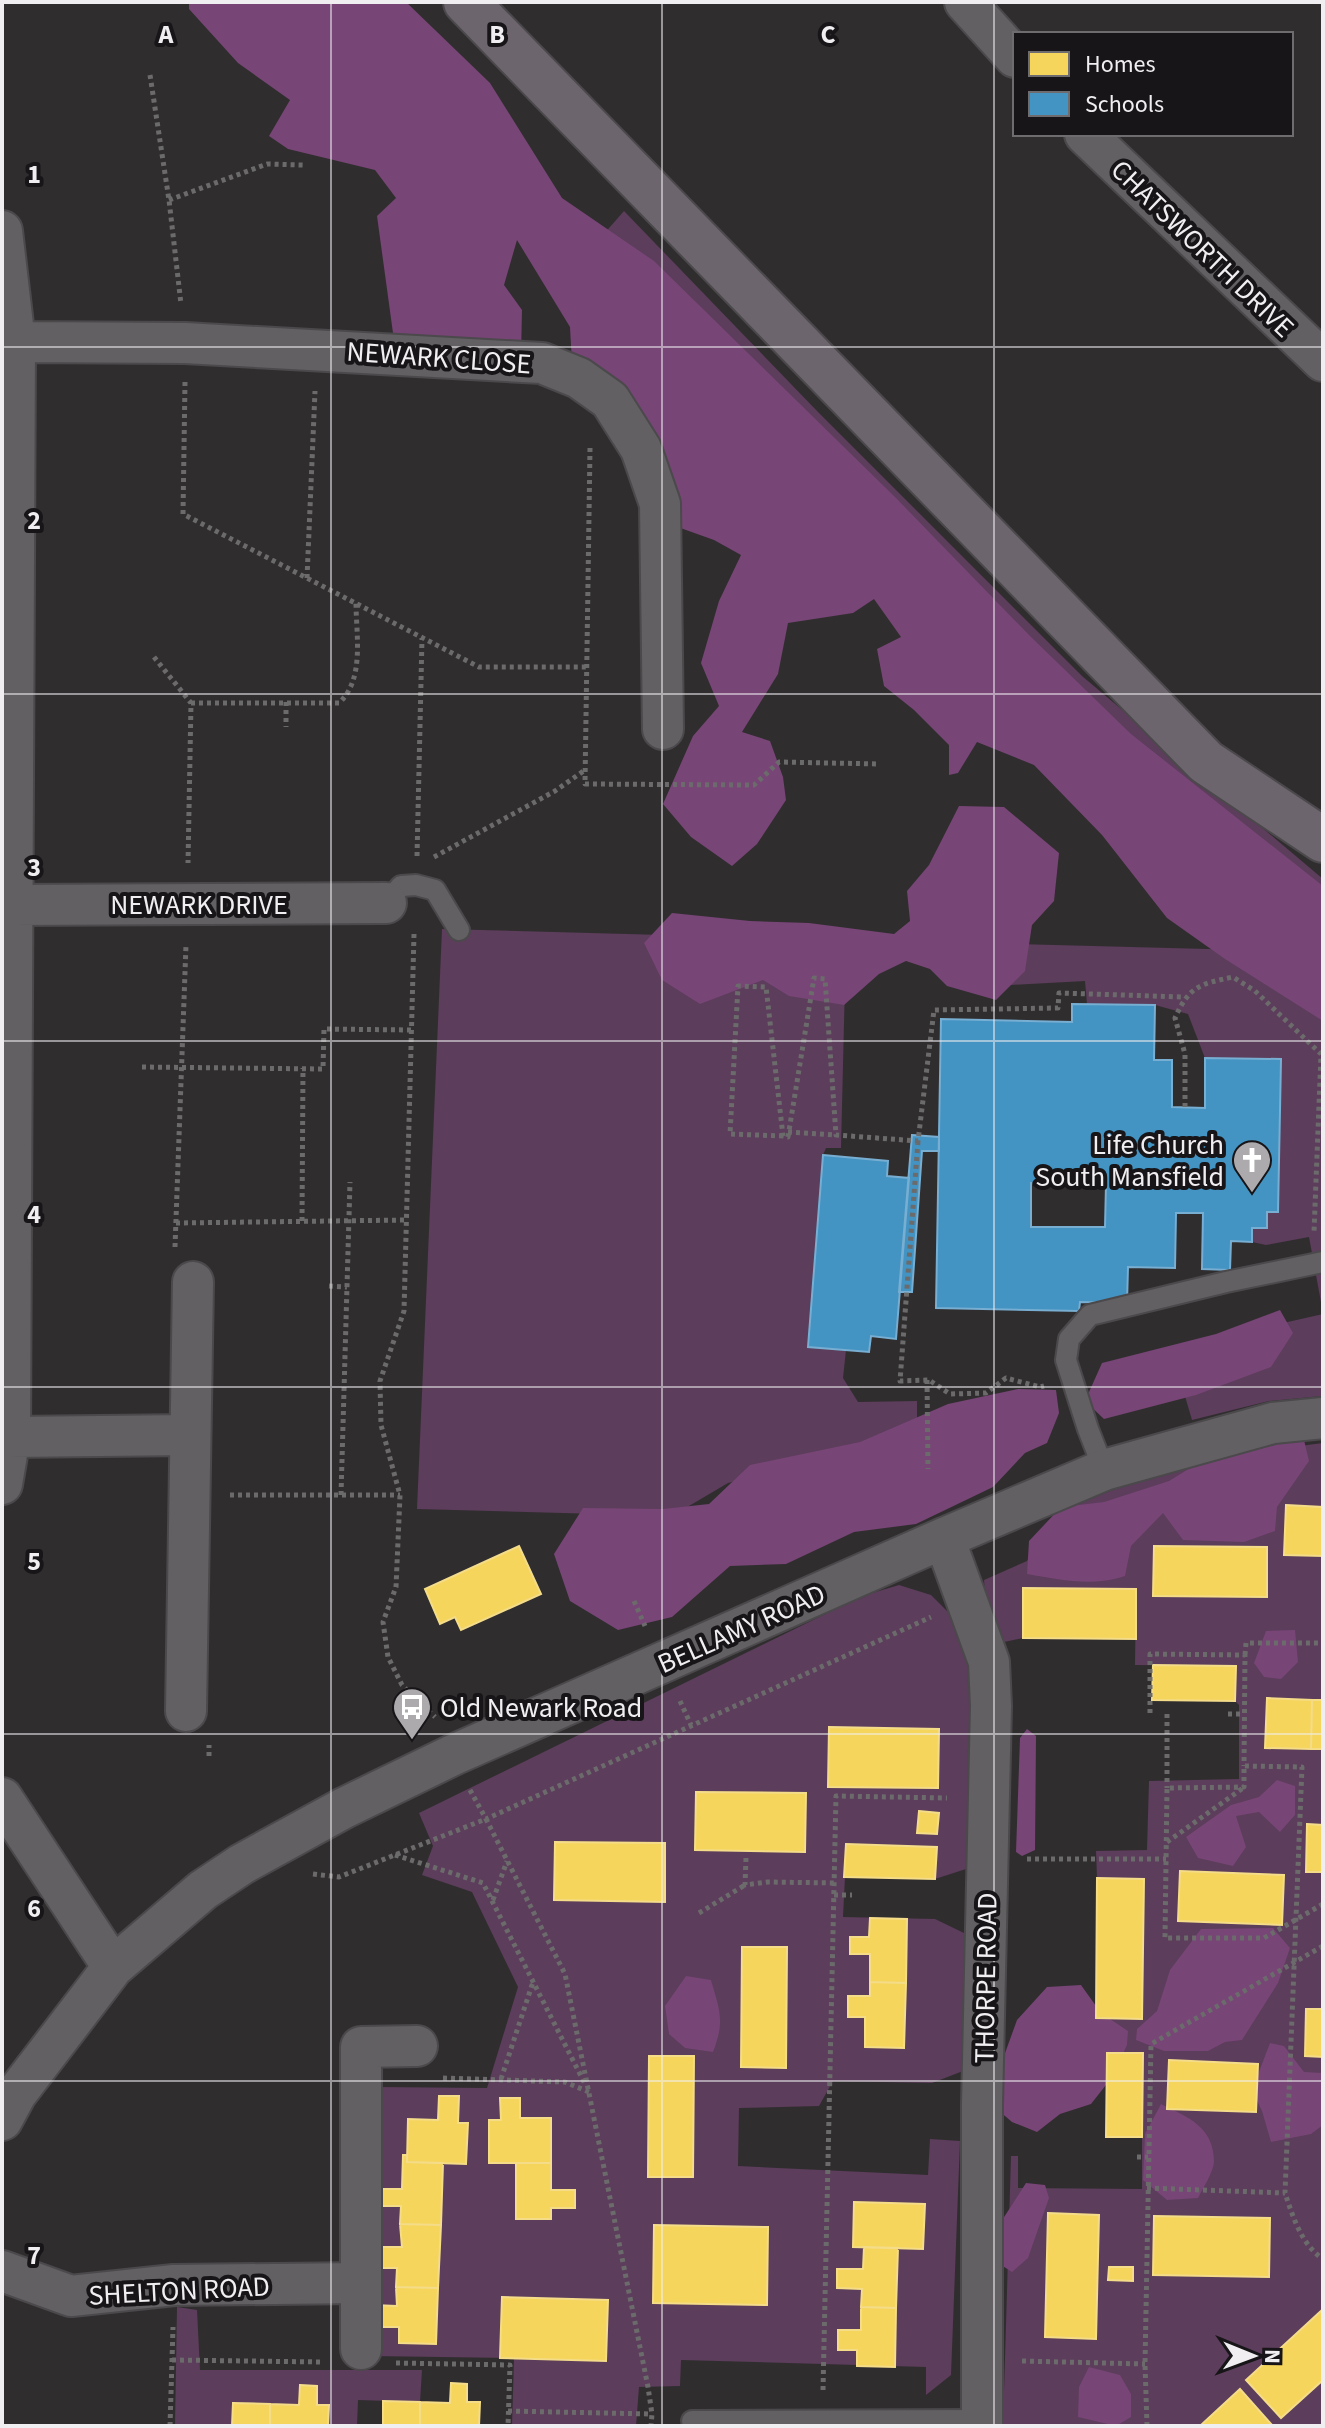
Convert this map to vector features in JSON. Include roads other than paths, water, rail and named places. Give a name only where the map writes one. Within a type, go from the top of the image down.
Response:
[{"type":"main road","points":[[466,2],[1206,762],[1323,840]]},
{"type":"street","points":[[965,2],[1013,55]]},
{"type":"street","name":"CHATSWORTH DRIVE","points":[[1087,136],[1323,361]]},
{"type":"street","points":[[2,231],[15,342],[10,1437],[2,1484]]},
{"type":"street","name":"NEWARK CLOSE","points":[[15,342],[185,343],[542,363],[579,378],[610,400],[641,449],[660,504],[663,729]]},
{"type":"street","name":"NEWARK DRIVE","points":[[12,905],[187,905],[406,885]]},
{"type":"street","points":[[184,1267],[190,1435],[186,1711]]},
{"type":"street","name":"BELLAMY ROAD","points":[[113,1967],[203,1890],[242,1864],[344,1808],[453,1755],[1104,1470],[1273,1423],[1323,1418]]},
{"type":"street","points":[[10,1437],[190,1435]]},
{"type":"street","name":"THORPE ROAD","points":[[944,1538],[989,1662],[991,1706],[982,2105],[982,2423]]},
{"type":"street","points":[[2,1798],[113,1967],[16,2094],[2,2120]]},
{"type":"street","points":[[361,2349],[361,2047],[428,2062]]},
{"type":"street","name":"SHELTON ROAD","points":[[2,2271],[71,2296],[174,2285],[360,2283]]},
{"type":"lane","points":[[406,885],[435,890],[459,930]]},
{"type":"lane","points":[[1104,1470],[1066,1360],[1069,1339],[1090,1315],[1318,1263]]},
{"type":"lane","points":[[692,2421],[982,2423]]},
{"type":"place","name":"Life Church South Mansfield","points":[[1252,1194]]},
{"type":"place","name":"Old Newark Road","points":[[412,1741]]}]
